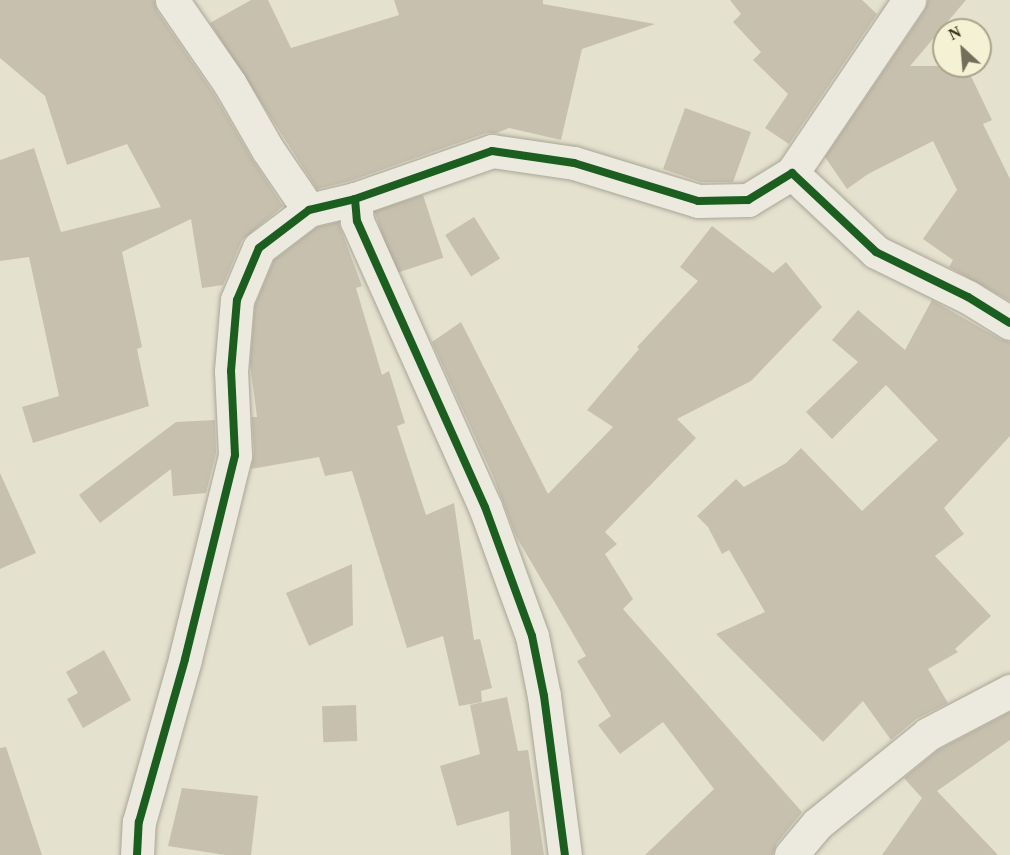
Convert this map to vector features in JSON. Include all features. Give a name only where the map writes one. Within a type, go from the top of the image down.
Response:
[{"type":"street","points":[[172,0],[230,84],[268,150],[309,210]]},
{"type":"street","points":[[195,35],[202,0]]},
{"type":"street","points":[[137,855],[139,822],[185,659],[235,455],[231,371],[237,300],[259,249],[309,210],[355,199],[492,151],[574,163],[698,201],[748,200],[792,173],[909,0]]},
{"type":"street","points":[[792,173],[876,252],[968,297],[1010,322]]},
{"type":"street","points":[[355,199],[357,221],[485,507],[532,636],[544,696],[565,855]]},
{"type":"street","points":[[791,855],[817,824],[928,734],[1010,691]]},
{"type":"building","points":[[0,0],[154,0],[157,11],[214,94],[283,206],[242,240],[223,285],[202,288],[191,219],[122,252],[142,347],[137,349],[149,406],[33,443],[22,407],[59,396],[29,257],[0,261],[0,160],[34,148],[61,232],[161,207],[127,144],[67,165],[45,96],[0,58]]},
{"type":"building","points":[[251,0],[268,0],[291,48],[399,15],[394,0],[543,0],[543,4],[655,24],[582,49],[561,140],[509,128],[497,133],[486,133],[350,181],[317,189],[210,23]]},
{"type":"building","points":[[730,0],[862,0],[877,14],[789,144],[765,128],[788,94],[753,60],[761,52],[733,22],[741,14]]},
{"type":"building","points":[[928,0],[966,0],[951,18],[932,18],[932,40],[910,66],[932,66],[932,78],[972,78],[992,120],[983,124],[1010,179],[1010,301],[949,267],[953,260],[923,239],[957,190],[933,141],[868,174],[847,189],[825,157],[925,10]]},
{"type":"building","points":[[685,108],[751,132],[733,182],[701,182],[663,169]]},
{"type":"building","points":[[423,195],[443,258],[395,274],[374,211]]},
{"type":"building","points":[[474,217],[500,259],[471,277],[445,235]]},
{"type":"building","points":[[338,222],[362,286],[356,288],[382,375],[389,371],[405,423],[397,426],[426,515],[454,503],[474,640],[480,639],[492,688],[481,691],[482,702],[459,706],[443,636],[407,648],[352,471],[325,476],[319,457],[251,469],[254,454],[252,417],[257,417],[250,364],[255,305],[274,260],[317,227]]},
{"type":"building","points":[[712,226],[773,273],[786,262],[822,307],[751,381],[677,419],[696,438],[605,532],[617,544],[605,554],[633,599],[623,609],[802,812],[777,843],[773,855],[645,855],[714,789],[663,722],[620,754],[598,725],[611,716],[577,661],[586,656],[516,536],[493,476],[432,342],[461,322],[548,494],[613,427],[587,410],[639,349],[637,347],[698,281],[680,267]]},
{"type":"building","points":[[932,300],[1000,339],[1010,342],[1010,436],[944,508],[964,534],[935,556],[991,616],[955,649],[958,652],[928,669],[948,703],[916,719],[891,740],[863,701],[823,742],[716,634],[765,612],[729,550],[722,554],[708,527],[697,516],[736,479],[744,487],[786,463],[801,448],[862,511],[938,440],[886,385],[832,439],[806,412],[858,362],[832,340],[858,310],[905,350]]},
{"type":"building","points":[[215,420],[216,453],[206,493],[173,496],[171,469],[100,523],[79,495],[176,422]]},
{"type":"building","points":[[0,473],[36,553],[0,569]]},
{"type":"building","points":[[352,564],[353,625],[309,646],[286,593]]},
{"type":"building","points":[[104,650],[131,700],[83,728],[67,699],[78,693],[66,672]]},
{"type":"building","points":[[507,697],[518,751],[528,750],[544,855],[511,855],[509,811],[457,826],[440,766],[480,754],[470,705]]},
{"type":"building","points":[[356,705],[357,741],[323,742],[322,706]]},
{"type":"building","points":[[1010,712],[1010,740],[937,791],[998,855],[882,855],[922,798],[904,778],[938,750]]},
{"type":"building","points":[[6,747],[42,855],[0,855],[0,748]]},
{"type":"building","points":[[182,788],[258,796],[251,855],[225,855],[168,846]]},
{"type":"cycle path","points":[[137,855],[139,822],[185,659],[235,455],[231,371],[237,300],[259,248],[309,210],[355,199],[492,151],[574,163],[698,201],[748,200],[792,173],[876,252],[968,297],[1010,323]]},
{"type":"cycle path","points":[[355,199],[357,221],[485,507],[532,636],[544,696],[565,855]]}]
